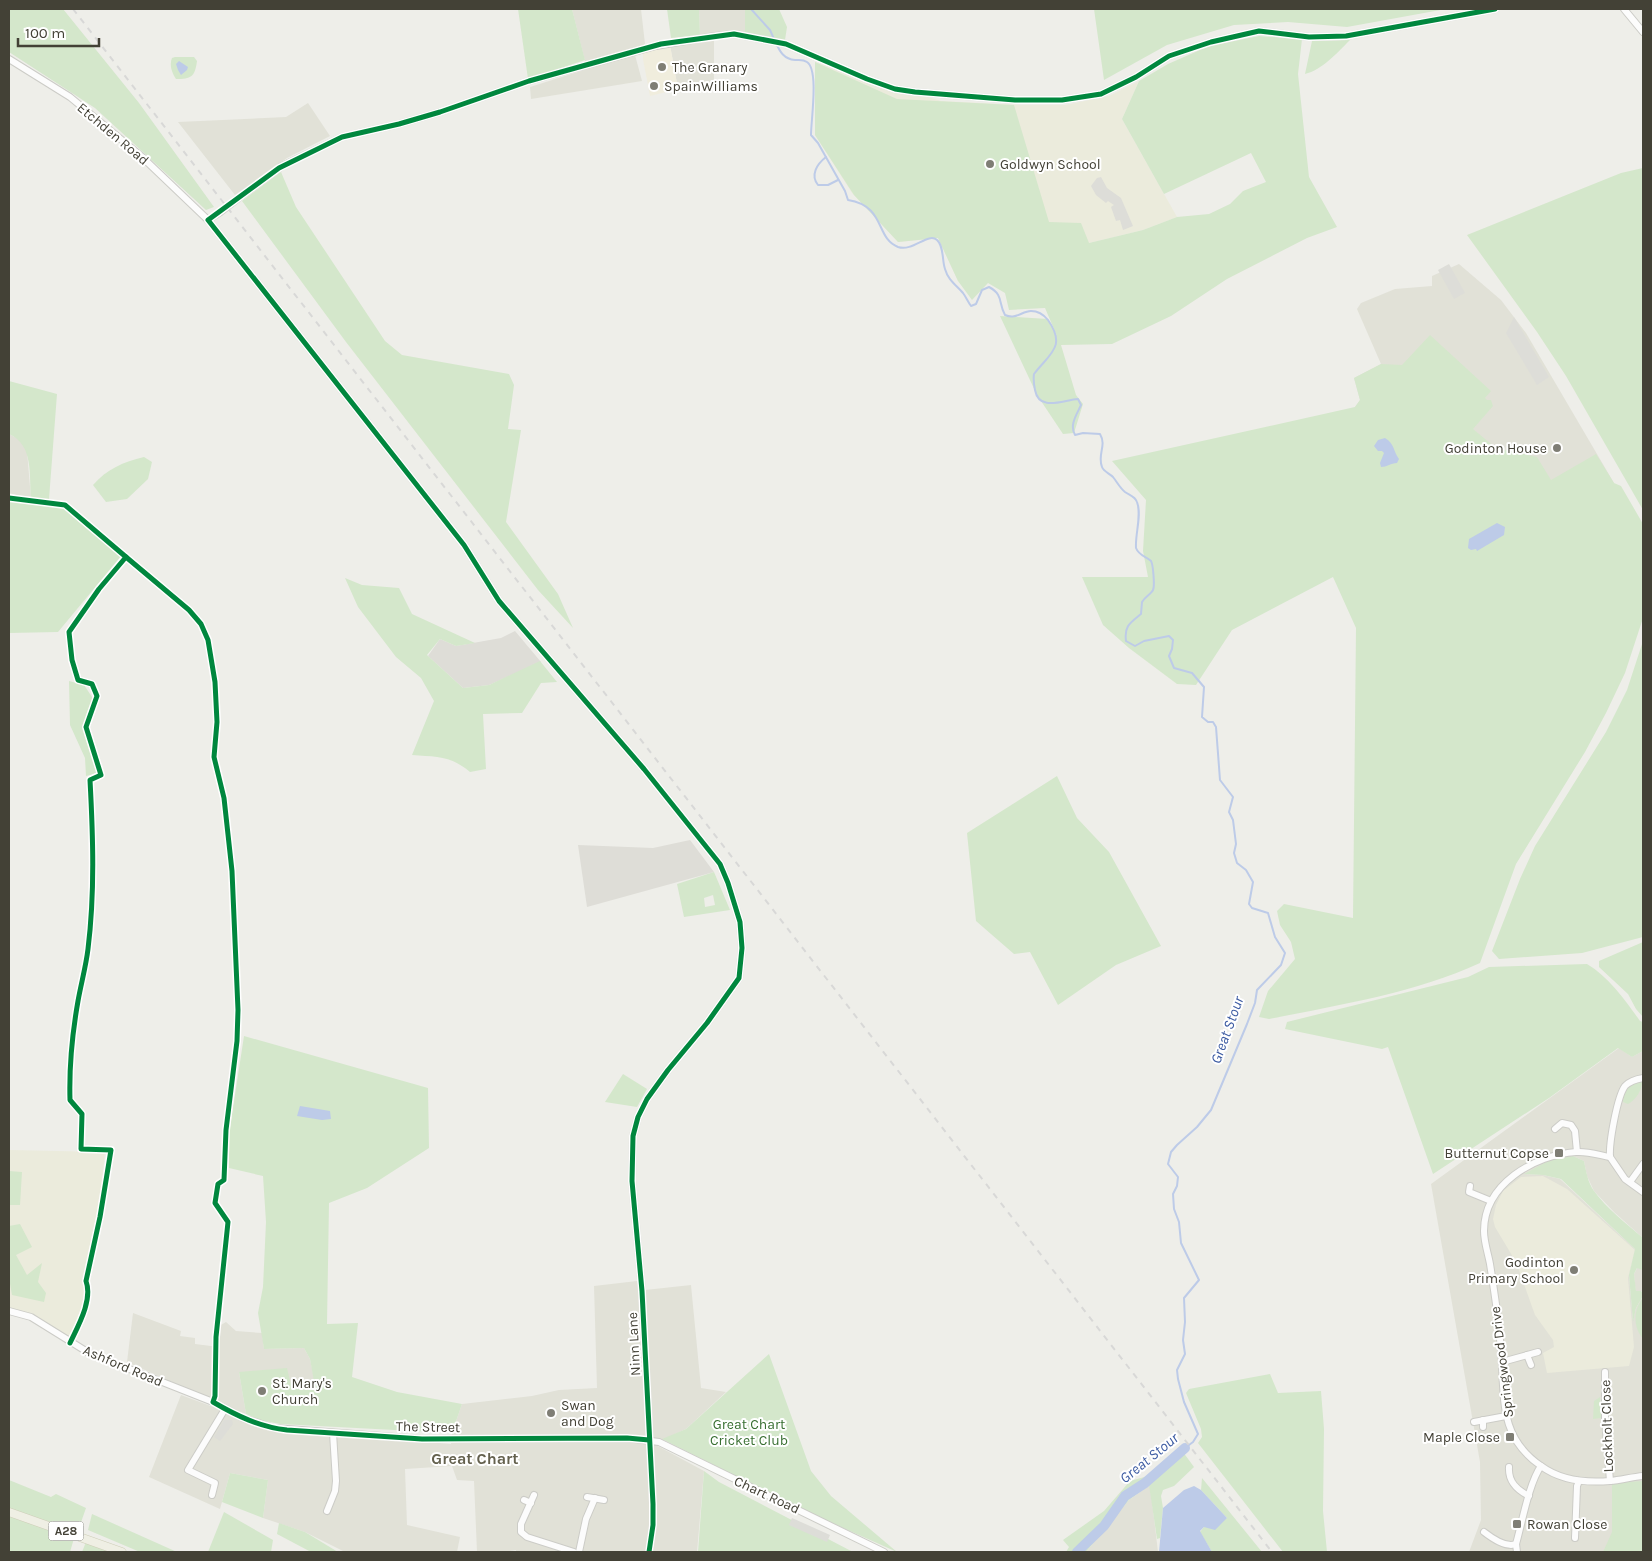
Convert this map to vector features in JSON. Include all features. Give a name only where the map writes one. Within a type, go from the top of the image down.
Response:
[{"type":"main road","name":"A28","points":[[9,1512],[122,1552]]},
{"type":"street","points":[[208,220],[282,166],[342,137],[399,124],[529,81],[648,48],[715,36],[734,34],[786,44],[895,89],[1015,100],[1062,100],[1101,94],[1136,77],[1169,56],[1211,42],[1259,31],[1309,37],[1346,36],[1495,9]]},
{"type":"street","points":[[1624,9],[1643,32]]},
{"type":"street","name":"Etchden Road","points":[[9,59],[70,97],[141,156],[208,220],[464,545],[499,601],[644,769],[720,864],[740,922],[742,948],[739,978],[707,1023],[668,1070],[647,1099],[638,1117],[633,1136],[632,1181],[638,1248]]},
{"type":"street","points":[[1643,1078],[1629,1083],[1622,1092],[1610,1142],[1610,1157],[1630,1182],[1643,1192]]},
{"type":"street","points":[[1555,1129],[1560,1120],[1574,1129],[1577,1152]]},
{"type":"street","name":"Springwood Drive","points":[[1610,1157],[1577,1152],[1545,1158],[1534,1163],[1508,1180],[1491,1201],[1484,1231],[1497,1314],[1506,1416],[1520,1449],[1557,1476],[1579,1481],[1610,1481],[1643,1476]]},
{"type":"street","points":[[1630,1182],[1643,1164]]},
{"type":"street","points":[[1468,1191],[1491,1201]]},
{"type":"street","name":"Ninn Lane","points":[[638,1248],[642,1291],[653,1520],[649,1552]]},
{"type":"street","name":"Ashford Road","points":[[9,1311],[31,1317],[89,1354],[213,1402]]},
{"type":"street","points":[[1502,1362],[1538,1352]]},
{"type":"street","points":[[1527,1356],[1531,1365]]},
{"type":"street","name":"Lockholt Close","points":[[1605,1372],[1605,1418],[1610,1481]]},
{"type":"street","name":"The Street","points":[[213,1402],[243,1418],[266,1426],[333,1433],[422,1439],[627,1438],[649,1440]]},
{"type":"street","points":[[212,1496],[215,1483],[188,1470],[225,1409]]},
{"type":"street","points":[[1474,1422],[1506,1416]]},
{"type":"street","points":[[1482,1420],[1483,1427]]},
{"type":"street","points":[[327,1511],[335,1491],[336,1481],[333,1433]]},
{"type":"street","name":"Chart Road","points":[[649,1440],[659,1442],[884,1552]]},
{"type":"street","points":[[1517,1552],[1516,1544],[1534,1478],[1541,1466]]},
{"type":"street","points":[[1509,1468],[1508,1475],[1513,1485],[1520,1492],[1529,1496]]},
{"type":"street","points":[[1575,1538],[1577,1486],[1579,1481]]},
{"type":"street","points":[[534,1495],[520,1524],[520,1532],[557,1550],[574,1552]]},
{"type":"street","points":[[587,1497],[604,1500]]},
{"type":"street","points":[[579,1552],[586,1519],[594,1498]]},
{"type":"street","points":[[524,1500],[531,1503]]},
{"type":"street","points":[[1484,1532],[1506,1544],[1516,1544]]},
{"type":"shaded area","points":[[572,9],[641,9],[645,44],[635,55],[642,81],[531,99],[530,87],[587,69]]},
{"type":"shaded area","points":[[699,9],[745,9],[745,33],[714,40],[714,86],[678,89],[670,45],[696,42],[700,35]]},
{"type":"shaded area","points":[[670,45],[678,89],[650,96],[643,51]]},
{"type":"shaded area","name":"Goldwyn School","points":[[815,62],[941,101],[1065,105],[1109,96],[1139,81],[1122,119],[1177,217],[1143,230],[1089,243],[958,281],[938,238],[898,242],[852,193],[815,135]]},
{"type":"shaded area","points":[[308,103],[330,136],[287,158],[235,195],[178,122],[286,117]]},
{"type":"shaded area","points":[[1101,177],[1107,188],[1121,198],[1133,226],[1123,230],[1120,220],[1116,221],[1111,207],[1114,205],[1108,201],[1106,203],[1096,195],[1091,186],[1097,178]]},
{"type":"shaded area","points":[[1449,264],[1465,293],[1454,299],[1438,270]]},
{"type":"shaded area","points":[[1459,264],[1501,300],[1526,333],[1614,483],[1475,562],[1355,407],[1360,400],[1354,378],[1381,364],[1357,309],[1361,303],[1395,289],[1432,286],[1432,276]]},
{"type":"shaded area","points":[[1514,317],[1549,377],[1537,385],[1506,333]]},
{"type":"shaded area","points":[[9,434],[22,441],[27,451],[31,499],[9,493]]},
{"type":"shaded area","points":[[515,631],[541,662],[489,685],[463,688],[428,656],[440,639],[456,646],[501,638]]},
{"type":"shaded area","points":[[690,840],[714,872],[587,907],[578,845],[653,848]]},
{"type":"shaded area","points":[[1619,1048],[1632,1057],[1643,1051],[1643,1238],[1594,1191],[1587,1176],[1584,1161],[1573,1156],[1525,1174],[1543,1175],[1560,1179],[1635,1249],[1629,1275],[1633,1320],[1636,1308],[1643,1296],[1643,1552],[1469,1552],[1481,1520],[1480,1462],[1431,1184]]},
{"type":"shaded area","points":[[9,1150],[105,1152],[101,1191],[83,1282],[85,1286],[83,1303],[72,1338],[61,1334],[32,1315],[9,1308]]},
{"type":"shaded area","name":"Godinton Primary School","points":[[1543,1176],[1567,1189],[1635,1250],[1628,1278],[1634,1347],[1629,1366],[1547,1373],[1543,1353],[1554,1347],[1553,1340],[1535,1315],[1516,1262],[1495,1227],[1493,1219],[1496,1205],[1503,1191],[1521,1177]]},
{"type":"shaded area","points":[[1640,1263],[1643,1263],[1643,1293],[1641,1291],[1636,1292],[1635,1286],[1634,1274]]},
{"type":"shaded area","points":[[637,1281],[645,1290],[691,1285],[701,1388],[726,1392],[686,1429],[654,1444],[704,1471],[697,1552],[516,1552],[516,1550],[477,1552],[474,1481],[457,1480],[452,1466],[405,1469],[407,1525],[460,1537],[457,1552],[345,1552],[305,1532],[263,1518],[268,1480],[230,1473],[220,1509],[149,1477],[181,1395],[273,1429],[451,1444],[452,1433],[462,1404],[532,1396],[559,1390],[597,1388],[594,1286]]},
{"type":"shaded area","points":[[133,1313],[181,1331],[180,1336],[195,1338],[195,1344],[219,1347],[219,1326],[226,1322],[236,1331],[262,1333],[264,1349],[304,1348],[310,1359],[316,1387],[292,1389],[239,1372],[246,1414],[237,1411],[127,1362]]},
{"type":"shaded area","points":[[224,1420],[232,1420],[233,1424],[220,1441],[214,1437]]},
{"type":"shaded area","points":[[1150,1485],[1158,1552],[1086,1552],[1129,1500]]},
{"type":"shaded area","points":[[792,1518],[830,1535],[827,1542],[789,1525]]},
{"type":"green space","points":[[9,9],[63,9],[139,103],[214,207],[206,210],[95,108],[9,52]]},
{"type":"green space","points":[[518,9],[572,9],[585,60],[528,79]]},
{"type":"green space","points":[[667,9],[699,9],[700,35],[671,38]]},
{"type":"green space","points":[[745,9],[779,9],[787,27],[785,40],[745,33]]},
{"type":"green space","points":[[1094,9],[1446,9],[1347,27],[1288,22],[1234,25],[1167,45],[1104,80]]},
{"type":"green space","points":[[1259,36],[1302,39],[1298,74],[1309,177],[1337,227],[1307,238],[1227,279],[1171,316],[1112,344],[1061,345],[1076,395],[1083,404],[1074,433],[1063,434],[1037,395],[1000,316],[1048,319],[1057,336],[1045,308],[1009,310],[1005,293],[988,283],[972,300],[958,281],[938,238],[898,242],[854,195],[815,135],[815,62],[897,99],[1014,105],[1049,222],[1081,223],[1089,243],[1143,230],[1177,217],[1209,214],[1230,204],[1243,191],[1266,182],[1251,153],[1164,194],[1122,119],[1139,81],[1168,64],[1209,46]]},
{"type":"green space","points":[[1350,40],[1324,65],[1305,74],[1312,41]]},
{"type":"green space","points":[[194,57],[197,61],[195,71],[189,78],[176,79],[171,66],[172,58]]},
{"type":"green space","points":[[1643,168],[1643,510],[1566,376],[1537,332],[1467,235],[1621,173]]},
{"type":"green space","points":[[281,172],[296,207],[385,341],[402,355],[509,374],[514,385],[508,429],[521,430],[506,522],[558,594],[573,628],[538,590],[346,342],[242,201]]},
{"type":"green space","points":[[1430,335],[1491,391],[1485,398],[1491,400],[1493,406],[1473,429],[1496,448],[1537,457],[1551,480],[1596,454],[1614,483],[1621,486],[1643,524],[1643,618],[1625,673],[1606,713],[1585,752],[1516,864],[1480,963],[1429,982],[1376,997],[1269,1019],[1259,1017],[1268,991],[1295,959],[1291,942],[1280,925],[1277,911],[1284,904],[1353,918],[1356,628],[1333,577],[1232,630],[1196,685],[1177,684],[1129,648],[1103,625],[1082,577],[1148,577],[1143,551],[1146,500],[1112,461],[1355,407],[1360,400],[1354,378],[1381,364],[1402,365]]},
{"type":"green space","points":[[9,381],[57,394],[49,499],[31,499],[30,471],[26,453],[23,445],[9,434]]},
{"type":"green space","points":[[144,457],[152,462],[148,479],[127,499],[106,502],[93,485],[116,467]]},
{"type":"green space","points":[[9,500],[63,507],[121,556],[58,632],[9,633]]},
{"type":"green space","points":[[345,578],[362,585],[399,588],[412,614],[475,643],[456,646],[440,639],[427,655],[463,688],[489,685],[540,661],[557,682],[541,683],[522,713],[483,714],[486,769],[470,772],[456,762],[436,757],[412,755],[434,701],[421,678],[396,657],[358,607]]},
{"type":"green space","points":[[1643,641],[1643,937],[1582,953],[1499,959],[1492,951],[1520,879],[1535,846],[1606,732],[1627,690]]},
{"type":"green space","points":[[69,681],[84,685],[94,700],[88,711],[83,728],[97,773],[86,776],[85,758],[70,725]]},
{"type":"green space","points":[[1057,776],[1077,818],[1109,852],[1161,946],[1116,965],[1058,1005],[1030,952],[1014,954],[976,921],[967,833]]},
{"type":"green space","points":[[714,872],[730,910],[684,917],[677,884]],"holes":[[[713,895],[715,905],[705,907],[704,898]]]},
{"type":"green space","points":[[1643,942],[1643,1017],[1628,994],[1599,967],[1599,961]]},
{"type":"green space","points":[[1587,964],[1610,982],[1640,1021],[1643,1022],[1643,1051],[1632,1057],[1618,1048],[1549,1098],[1433,1174],[1388,1047],[1382,1049],[1285,1029],[1287,1022],[1468,977],[1489,967]]},
{"type":"green space","points":[[244,1036],[428,1088],[429,1148],[367,1188],[329,1203],[327,1324],[358,1323],[352,1377],[397,1392],[462,1404],[452,1433],[280,1424],[260,1420],[246,1414],[239,1372],[287,1368],[292,1389],[315,1387],[310,1359],[304,1348],[264,1349],[258,1313],[263,1287],[266,1222],[263,1176],[229,1168],[229,1134]]},
{"type":"green space","points":[[623,1074],[647,1089],[637,1107],[605,1102]]},
{"type":"green space","points":[[1642,1080],[1636,1097],[1628,1104],[1623,1102],[1628,1088]]},
{"type":"green space","points":[[1573,1156],[1584,1161],[1590,1184],[1599,1198],[1643,1238],[1643,1270],[1637,1268],[1634,1274],[1636,1291],[1641,1291],[1643,1296],[1636,1308],[1633,1322],[1629,1275],[1635,1249],[1561,1179],[1543,1175],[1524,1174],[1550,1160]]},
{"type":"green space","points":[[9,1171],[22,1172],[20,1205],[9,1205]]},
{"type":"green space","points":[[20,1224],[32,1247],[16,1255],[27,1275],[42,1263],[38,1282],[46,1293],[44,1302],[12,1295],[9,1278],[9,1226]]},
{"type":"green space","points":[[1643,1298],[1643,1339],[1637,1329],[1636,1313]]},
{"type":"green space","name":"Great Chart Cricket Club","points":[[769,1354],[811,1471],[831,1496],[897,1552],[803,1510],[662,1439],[686,1429]]},
{"type":"green space","points":[[1270,1374],[1278,1393],[1321,1391],[1324,1429],[1323,1511],[1327,1552],[1283,1552],[1198,1443],[1202,1437],[1201,1429],[1186,1393],[1189,1389]]},
{"type":"green space","points":[[1600,1397],[1601,1418],[1593,1419],[1594,1401]]},
{"type":"green space","points":[[1180,1448],[1194,1467],[1174,1486],[1163,1490],[1161,1496],[1163,1508],[1160,1538],[1157,1539],[1149,1485],[1129,1500],[1086,1552],[1066,1552],[1069,1547],[1063,1540],[1104,1511],[1130,1481],[1148,1476]]},
{"type":"green space","points":[[704,1471],[719,1482],[853,1552],[698,1552]]},
{"type":"green space","points":[[230,1473],[268,1480],[263,1518],[222,1502]]},
{"type":"green space","points":[[1202,1478],[1262,1552],[1212,1552],[1200,1532],[1204,1527],[1227,1518],[1201,1490]]},
{"type":"green space","points":[[9,1480],[51,1497],[56,1494],[86,1508],[79,1528],[77,1528],[70,1552],[9,1552]]},
{"type":"green space","points":[[1643,1481],[1643,1552],[1603,1552],[1612,1532],[1612,1483]]},
{"type":"green space","points":[[224,1512],[273,1540],[271,1552],[208,1552]]},
{"type":"green space","points":[[92,1514],[177,1552],[140,1552],[88,1530]]},
{"type":"green space","points":[[279,1523],[305,1532],[338,1552],[311,1552],[277,1534]]},
{"type":"green space","points":[[86,1542],[111,1552],[82,1552]]},
{"type":"water","points":[[179,61],[188,67],[181,75],[176,64]]},
{"type":"water","points":[[1385,438],[1392,445],[1399,459],[1397,463],[1381,467],[1380,463],[1384,453],[1378,451],[1374,446],[1378,440]]},
{"type":"water","points":[[1497,523],[1505,527],[1504,535],[1477,551],[1476,549],[1471,550],[1468,548],[1469,539]]},
{"type":"water","points":[[300,1106],[330,1111],[331,1119],[322,1120],[297,1116]]},
{"type":"water","points":[[1194,1486],[1201,1490],[1227,1518],[1215,1530],[1204,1527],[1200,1531],[1212,1552],[1159,1552],[1163,1508],[1184,1490]]},
{"type":"waterway","name":"Great Stour","points":[[751,9],[770,30],[774,39]]},
{"type":"waterway","name":"Great Stour","points":[[776,43],[785,57],[804,60],[811,67],[814,85],[811,135],[818,143],[845,191],[848,200],[860,203],[869,209],[886,237],[898,247],[909,247],[929,238],[937,240],[941,246],[946,273],[971,306],[976,304],[982,290],[989,287],[999,296],[1005,315],[1016,316],[1028,311],[1036,312],[1046,318],[1053,329],[1056,337],[1054,350],[1034,374],[1037,397],[1046,403],[1078,399],[1081,405],[1073,423],[1073,431],[1075,435],[1083,433],[1100,434],[1103,442],[1102,467],[1123,490],[1136,500],[1139,513],[1136,548],[1139,553],[1152,563],[1154,588],[1142,602],[1141,614],[1127,628],[1126,641],[1135,646],[1144,641],[1169,636],[1173,640],[1169,656],[1174,668],[1192,673],[1204,687],[1202,717],[1208,722],[1213,722],[1216,727],[1220,780],[1233,797],[1229,812],[1233,820],[1236,844],[1234,853],[1237,863],[1246,870],[1253,882],[1249,904],[1252,908],[1268,913],[1275,937],[1285,953],[1281,965],[1257,990],[1255,1003],[1247,1024],[1211,1110],[1197,1127],[1171,1152],[1168,1164],[1178,1177],[1177,1186],[1173,1194],[1181,1243],[1199,1280],[1184,1298],[1185,1322],[1183,1340],[1185,1354],[1177,1370],[1184,1402],[1198,1434],[1193,1442],[1185,1448]]},
{"type":"waterway","points":[[826,157],[816,170],[815,177],[818,185],[828,185],[838,180]]},
{"type":"waterway","name":"Great Stour","points":[[1077,1552],[1104,1526],[1125,1496],[1145,1483],[1185,1448]]},
{"type":"railway","points":[[73,9],[1272,1552]]},
{"type":"cycle path","points":[[649,1552],[653,1525],[653,1504],[642,1291],[632,1181],[633,1136],[638,1117],[647,1099],[707,1023],[739,978],[742,948],[740,922],[728,883],[720,864],[644,769],[499,601],[464,545],[208,220],[279,168],[342,137],[399,124],[529,81],[661,44],[734,34],[786,44],[895,89],[1015,100],[1062,100],[1101,94],[1136,77],[1169,56],[1211,42],[1259,31],[1309,37],[1346,36],[1495,9]]},
{"type":"cycle path","points":[[9,498],[65,505],[126,557],[99,589],[69,632],[72,660],[78,680],[92,684],[97,696],[86,727],[101,775],[90,780],[93,843],[92,906],[87,955],[73,1038],[70,1100],[82,1114],[81,1149],[111,1150],[100,1217],[86,1281],[88,1296],[70,1343]]},
{"type":"cycle path","points":[[126,557],[189,610],[201,624],[208,640],[215,682],[217,722],[214,757],[224,798],[232,871],[238,1010],[237,1041],[226,1130],[224,1180],[218,1184],[215,1203],[228,1222],[216,1337],[215,1396],[213,1402],[249,1420],[287,1430],[422,1439],[627,1438],[649,1440]]},
{"type":"place","name":"The Granary","points":[[662,67]]},
{"type":"place","name":"SpainWilliams","points":[[654,86]]},
{"type":"place","name":"Goldwyn School","points":[[990,164]]},
{"type":"place","name":"Godinton House","points":[[1557,448]]},
{"type":"place","name":"Butternut Copse","points":[[1559,1153]]},
{"type":"place","name":"Godinton Primary School","points":[[1574,1270]]},
{"type":"place","name":"St. Mary's Church","points":[[262,1391]]},
{"type":"place","name":"Swan and Dog","points":[[551,1413]]},
{"type":"place","name":"Maple Close","points":[[1510,1437]]},
{"type":"place","name":"Rowan Close","points":[[1517,1524]]},
{"type":"district","name":"Great Chart","points":[[475,1458]]}]
